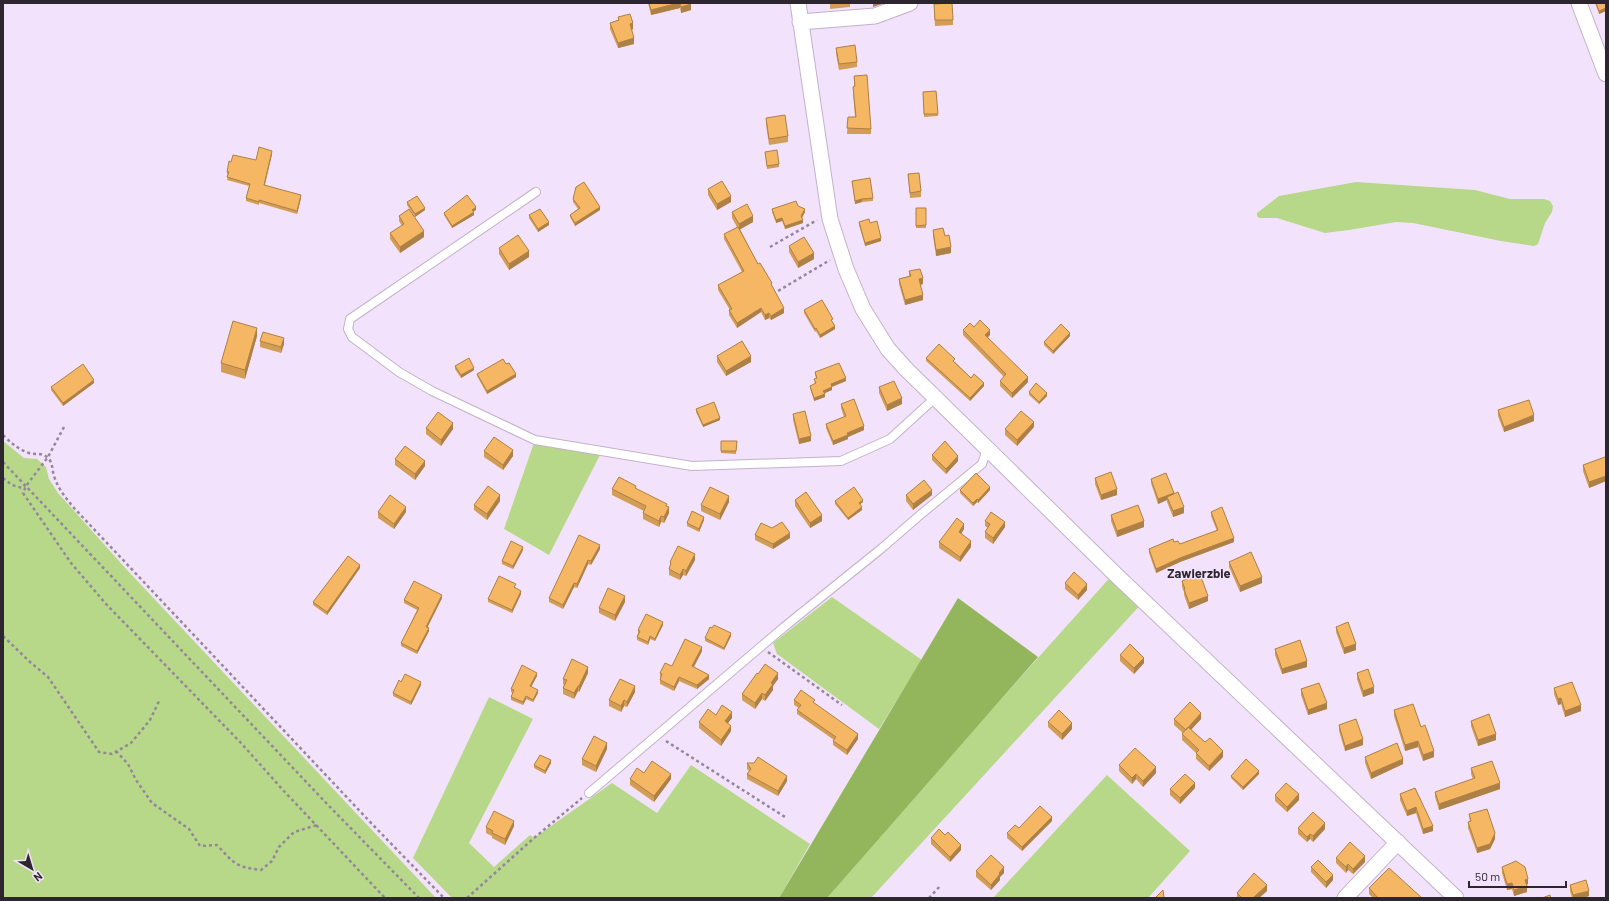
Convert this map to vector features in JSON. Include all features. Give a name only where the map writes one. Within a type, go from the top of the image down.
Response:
[{"type":"street","points":[[798,3],[830,213],[841,254],[863,309],[870,323],[888,349],[935,398],[1114,573],[1456,898]]},
{"type":"street","points":[[800,22],[875,16],[910,3]]},
{"type":"street","points":[[1579,3],[1606,74]]},
{"type":"street","points":[[1345,898],[1398,842]]},
{"type":"lane","points":[[536,192],[350,319],[348,329],[352,337],[399,372],[432,391],[534,440],[692,466],[841,461],[890,440],[935,398]]},
{"type":"lane","points":[[589,793],[761,647],[982,464],[987,449]]},
{"type":"path","points":[[770,247],[830,213]]},
{"type":"path","points":[[773,294],[841,254]]},
{"type":"path","points":[[64,427],[48,457],[26,486],[23,493],[48,531],[71,563],[106,604],[241,743],[282,789],[385,898]]},
{"type":"path","points":[[3,435],[15,446],[30,453],[41,454],[48,457],[52,463],[54,476],[61,492],[74,508],[373,825],[444,898]]},
{"type":"path","points":[[3,462],[329,806],[419,898]]},
{"type":"path","points":[[3,478],[22,488],[26,486]]},
{"type":"path","points":[[3,636],[48,677],[99,752],[112,754],[132,743],[150,720],[160,699]]},
{"type":"path","points":[[761,647],[842,705]]},
{"type":"path","points":[[658,734],[785,817]]},
{"type":"path","points":[[116,751],[128,764],[136,780],[152,803],[189,829],[200,846],[217,845],[233,862],[244,868],[260,870],[272,861],[279,847],[294,832],[317,825]]},
{"type":"path","points":[[467,898],[534,838],[589,793]]},
{"type":"path","points":[[929,898],[941,885]]},
{"type":"green space","points":[[1356,182],[1475,190],[1510,199],[1544,199],[1550,201],[1553,206],[1552,212],[1545,223],[1538,244],[1534,246],[1501,241],[1413,223],[1396,222],[1325,233],[1277,218],[1259,218],[1257,216],[1257,213],[1279,196]]},
{"type":"green space","points":[[535,440],[602,451],[549,555],[504,529]]},
{"type":"green space","points":[[3,441],[24,458],[37,459],[46,467],[49,479],[58,493],[128,571],[436,898],[3,898]]},
{"type":"green space","points":[[1114,573],[1144,601],[871,898],[827,898],[908,803]]},
{"type":"green space","points":[[832,597],[922,660],[879,729],[777,654],[773,643]]},
{"type":"green space","points":[[958,598],[1038,657],[827,898],[779,898]]},
{"type":"green space","points":[[489,697],[533,719],[469,843],[494,867],[530,835],[534,838],[612,783],[657,813],[691,765],[810,844],[779,898],[452,898],[413,858]]},
{"type":"green space","points":[[1107,775],[1190,851],[1148,898],[993,898]]},
{"type":"building","points":[[649,3],[678,3],[651,10]]},
{"type":"building","points":[[680,3],[691,3],[691,4],[681,7]]},
{"type":"building","points":[[952,3],[953,20],[935,20],[934,4]]},
{"type":"building","points":[[1596,3],[1606,3],[1606,8],[1599,11]]},
{"type":"building","points":[[630,14],[633,23],[630,24],[634,38],[618,43],[610,23],[619,20],[618,17]]},
{"type":"building","points":[[855,45],[857,62],[839,64],[836,48]]},
{"type":"building","points":[[867,75],[871,129],[847,128],[848,117],[856,117],[853,87],[855,86],[854,76]]},
{"type":"building","points":[[936,91],[938,114],[924,114],[923,92]]},
{"type":"building","points":[[785,115],[788,136],[769,139],[766,118]]},
{"type":"building","points":[[259,147],[272,151],[264,185],[301,195],[297,211],[259,200],[259,202],[246,198],[250,184],[227,177],[229,172],[227,172],[229,161],[231,162],[233,155],[256,160]]},
{"type":"building","points":[[777,150],[779,164],[767,166],[765,152]]},
{"type":"building","points":[[919,173],[921,191],[910,193],[908,174]]},
{"type":"building","points":[[870,178],[873,198],[855,201],[852,181]]},
{"type":"building","points":[[722,181],[731,196],[717,204],[708,189]]},
{"type":"building","points":[[584,182],[600,207],[575,223],[570,215],[580,208],[573,199],[576,187]]},
{"type":"building","points":[[467,195],[476,207],[472,210],[474,212],[452,226],[444,213]]},
{"type":"building","points":[[417,196],[425,208],[415,214],[407,202]]},
{"type":"building","points":[[796,201],[798,206],[805,209],[801,216],[803,220],[785,226],[782,218],[776,220],[772,209]]},
{"type":"building","points":[[747,204],[753,216],[739,224],[732,212]]},
{"type":"building","points":[[916,208],[926,208],[926,225],[916,226]]},
{"type":"building","points":[[409,209],[424,231],[400,247],[390,233],[404,224],[399,216]]},
{"type":"building","points":[[540,209],[549,222],[538,229],[529,215]]},
{"type":"building","points":[[869,219],[870,223],[877,221],[881,238],[865,243],[859,222]]},
{"type":"building","points":[[738,227],[758,264],[760,263],[772,283],[771,284],[784,308],[771,316],[769,313],[765,315],[761,308],[737,323],[729,310],[732,309],[718,285],[744,271],[724,234]]},
{"type":"building","points":[[943,228],[945,236],[949,235],[951,247],[936,250],[933,230]]},
{"type":"building","points":[[518,235],[529,251],[509,264],[499,248]]},
{"type":"building","points":[[804,237],[814,253],[798,262],[789,246]]},
{"type":"building","points":[[920,269],[923,278],[919,279],[923,295],[905,300],[899,279],[911,276],[909,271]]},
{"type":"building","points":[[822,300],[833,319],[831,320],[835,326],[820,335],[804,310]]},
{"type":"building","points":[[980,320],[990,330],[985,335],[1028,377],[1012,393],[1000,381],[1006,374],[963,330],[970,323],[974,327]]},
{"type":"building","points":[[233,321],[257,328],[245,370],[221,363]]},
{"type":"building","points":[[1061,324],[1070,333],[1053,351],[1044,342]]},
{"type":"building","points":[[263,332],[284,338],[281,347],[260,341]]},
{"type":"building","points":[[742,341],[751,356],[726,371],[717,356]]},
{"type":"building","points":[[939,344],[955,359],[953,361],[971,378],[974,374],[984,383],[970,398],[926,358]]},
{"type":"building","points":[[469,358],[474,368],[461,375],[455,366]]},
{"type":"building","points":[[503,359],[506,364],[509,363],[516,374],[487,391],[477,374]]},
{"type":"building","points":[[839,363],[846,378],[831,384],[832,387],[823,391],[825,394],[814,398],[810,386],[816,383],[814,379],[817,378],[815,372]]},
{"type":"building","points":[[83,364],[94,380],[63,403],[51,387]]},
{"type":"building","points":[[894,381],[902,398],[887,405],[879,387]]},
{"type":"building","points":[[1036,383],[1047,393],[1039,402],[1029,392]]},
{"type":"building","points":[[854,399],[864,426],[833,441],[826,424],[846,416],[841,404]]},
{"type":"building","points":[[1529,400],[1534,415],[1504,427],[1498,410]]},
{"type":"building","points":[[714,402],[720,418],[703,425],[696,409]]},
{"type":"building","points":[[805,411],[811,436],[799,439],[793,414]]},
{"type":"building","points":[[1021,411],[1034,422],[1017,440],[1005,429]]},
{"type":"building","points":[[438,412],[453,423],[441,440],[426,428]]},
{"type":"building","points":[[494,437],[513,450],[503,465],[484,451]]},
{"type":"building","points":[[721,441],[737,441],[736,451],[721,451]]},
{"type":"building","points":[[945,441],[958,456],[946,469],[932,455]]},
{"type":"building","points":[[405,446],[425,461],[415,474],[395,459]]},
{"type":"building","points":[[1605,457],[1606,476],[1589,482],[1583,465]]},
{"type":"building","points":[[1111,472],[1117,489],[1101,495],[1095,478]]},
{"type":"building","points":[[976,473],[990,487],[978,500],[977,499],[973,503],[960,490]]},
{"type":"building","points":[[1166,473],[1174,493],[1158,499],[1151,479]]},
{"type":"building","points":[[619,477],[636,486],[635,488],[667,504],[666,506],[669,507],[664,517],[661,516],[659,521],[643,513],[646,506],[612,489]]},
{"type":"building","points":[[924,480],[932,490],[913,504],[906,495]]},
{"type":"building","points":[[488,486],[500,495],[487,514],[474,505]]},
{"type":"building","points":[[710,487],[729,496],[720,514],[701,505]]},
{"type":"building","points":[[854,487],[863,500],[859,503],[862,507],[848,518],[835,501]]},
{"type":"building","points":[[806,492],[822,515],[810,523],[795,500]]},
{"type":"building","points":[[1178,492],[1184,507],[1173,511],[1167,497]]},
{"type":"building","points":[[390,495],[406,507],[394,524],[378,512]]},
{"type":"building","points":[[1138,505],[1144,521],[1117,531],[1111,515]]},
{"type":"building","points":[[1222,507],[1234,538],[1180,558],[1156,569],[1149,549],[1173,539],[1174,542],[1178,541],[1180,544],[1218,530],[1211,512]]},
{"type":"building","points":[[692,511],[704,517],[699,529],[687,523]]},
{"type":"building","points":[[991,512],[1005,522],[993,538],[985,532],[990,524],[985,521]]},
{"type":"building","points":[[957,518],[964,524],[959,532],[971,541],[960,557],[939,542]]},
{"type":"building","points":[[782,522],[790,533],[773,544],[755,535],[761,523],[772,528]]},
{"type":"building","points":[[579,535],[600,545],[591,561],[588,560],[577,584],[574,583],[563,605],[549,598]]},
{"type":"building","points":[[511,541],[523,547],[513,566],[502,561]]},
{"type":"building","points":[[678,546],[695,554],[686,571],[683,569],[680,575],[669,569],[670,562]]},
{"type":"building","points":[[1251,552],[1262,577],[1240,586],[1229,562]]},
{"type":"building","points":[[348,556],[360,565],[327,612],[313,602]]},
{"type":"building","points":[[1074,572],[1087,584],[1078,595],[1065,583]]},
{"type":"building","points":[[1200,574],[1208,596],[1189,603],[1182,581]]},
{"type":"building","points":[[499,576],[516,584],[514,587],[521,591],[512,610],[488,599]]},
{"type":"building","points":[[414,581],[442,595],[426,627],[429,628],[417,651],[401,643],[419,608],[404,600]]},
{"type":"building","points":[[608,588],[625,596],[615,615],[599,608]]},
{"type":"building","points":[[646,614],[663,622],[655,639],[650,636],[648,642],[637,637],[640,631],[638,630]]},
{"type":"building","points":[[1348,622],[1356,644],[1344,648],[1336,627]]},
{"type":"building","points":[[714,625],[731,633],[724,648],[705,638],[710,627],[712,628]]},
{"type":"building","points":[[685,639],[702,647],[692,666],[709,675],[697,685],[679,677],[674,687],[660,680],[662,674],[660,673],[665,663],[672,666]]},
{"type":"building","points":[[1300,640],[1307,661],[1282,669],[1275,649]]},
{"type":"building","points":[[1130,644],[1144,658],[1134,668],[1120,655]]},
{"type":"building","points":[[572,659],[588,667],[574,693],[563,688],[567,680],[563,679]]},
{"type":"building","points":[[765,664],[778,673],[771,683],[773,684],[765,695],[762,693],[755,703],[742,694]]},
{"type":"building","points":[[522,665],[537,673],[530,686],[538,690],[533,700],[526,696],[523,702],[511,697],[514,690],[511,689]]},
{"type":"building","points":[[1368,669],[1374,687],[1363,691],[1357,673]]},
{"type":"building","points":[[405,674],[421,682],[411,702],[393,693],[399,680],[401,682]]},
{"type":"building","points":[[620,679],[635,686],[627,702],[624,700],[621,706],[609,700]]},
{"type":"building","points":[[1572,682],[1581,705],[1565,711],[1561,698],[1558,699],[1554,688]]},
{"type":"building","points":[[1319,683],[1327,703],[1308,710],[1301,689]]},
{"type":"building","points":[[801,690],[815,700],[813,702],[858,734],[847,750],[833,741],[836,737],[797,710],[801,705],[794,700]]},
{"type":"building","points":[[1190,702],[1201,713],[1186,730],[1174,719]]},
{"type":"building","points":[[1413,704],[1421,727],[1425,725],[1434,751],[1423,755],[1418,741],[1405,745],[1394,710]]},
{"type":"building","points":[[722,705],[732,712],[725,721],[731,726],[721,740],[699,722],[708,709],[716,715]]},
{"type":"building","points":[[1059,710],[1072,723],[1062,734],[1048,722]]},
{"type":"building","points":[[1489,714],[1496,734],[1478,740],[1471,721]]},
{"type":"building","points":[[1356,719],[1363,739],[1345,746],[1339,725]]},
{"type":"building","points":[[1188,727],[1205,742],[1210,738],[1223,751],[1209,766],[1196,753],[1199,750],[1182,734]]},
{"type":"building","points":[[594,736],[607,743],[596,766],[582,759]]},
{"type":"building","points":[[1397,743],[1403,759],[1371,773],[1365,757]]},
{"type":"building","points":[[1135,748],[1156,767],[1143,781],[1136,774],[1132,778],[1119,765]]},
{"type":"building","points":[[540,755],[551,760],[545,771],[534,765]]},
{"type":"building","points":[[758,757],[787,776],[778,791],[747,774],[751,769],[747,763],[754,763]]},
{"type":"building","points":[[1246,759],[1259,771],[1243,787],[1231,776]]},
{"type":"building","points":[[652,761],[671,774],[654,796],[630,779],[637,768],[644,773]]},
{"type":"building","points":[[1492,761],[1500,783],[1439,804],[1435,792],[1475,778],[1471,768]]},
{"type":"building","points":[[1185,774],[1195,783],[1180,798],[1170,789]]},
{"type":"building","points":[[1286,783],[1299,794],[1287,807],[1275,795]]},
{"type":"building","points":[[1415,788],[1433,826],[1423,829],[1416,807],[1407,811],[1400,794]]},
{"type":"building","points":[[1040,806],[1052,817],[1022,847],[1007,833],[1015,825],[1019,828]]},
{"type":"building","points":[[1487,809],[1495,833],[1490,844],[1477,848],[1468,822],[1471,821],[1469,814]]},
{"type":"building","points":[[494,811],[514,821],[505,839],[492,833],[493,831],[486,827]]},
{"type":"building","points":[[1313,812],[1325,823],[1313,836],[1310,834],[1307,837],[1298,828]]},
{"type":"building","points":[[939,829],[945,835],[948,832],[961,845],[950,857],[931,838]]},
{"type":"building","points":[[1350,842],[1365,856],[1353,869],[1348,864],[1346,867],[1336,858]]},
{"type":"building","points":[[991,855],[1004,867],[991,885],[976,871]]},
{"type":"building","points":[[1318,860],[1333,875],[1326,882],[1311,867]]},
{"type":"building","points":[[1516,861],[1525,867],[1528,879],[1525,880],[1527,886],[1514,890],[1512,883],[1507,884],[1502,867]]},
{"type":"building","points":[[1389,868],[1422,898],[1378,898],[1369,888]]},
{"type":"building","points":[[1254,873],[1267,885],[1253,898],[1242,898],[1237,893]]},
{"type":"building","points":[[1586,880],[1589,891],[1573,895],[1570,885]]},
{"type":"building","points":[[1163,890],[1164,898],[1155,898]]},
{"type":"building","points":[[1550,895],[1551,898],[1542,898]]},
{"type":"district","name":"Zawierzbie","points":[[1199,573]]}]
